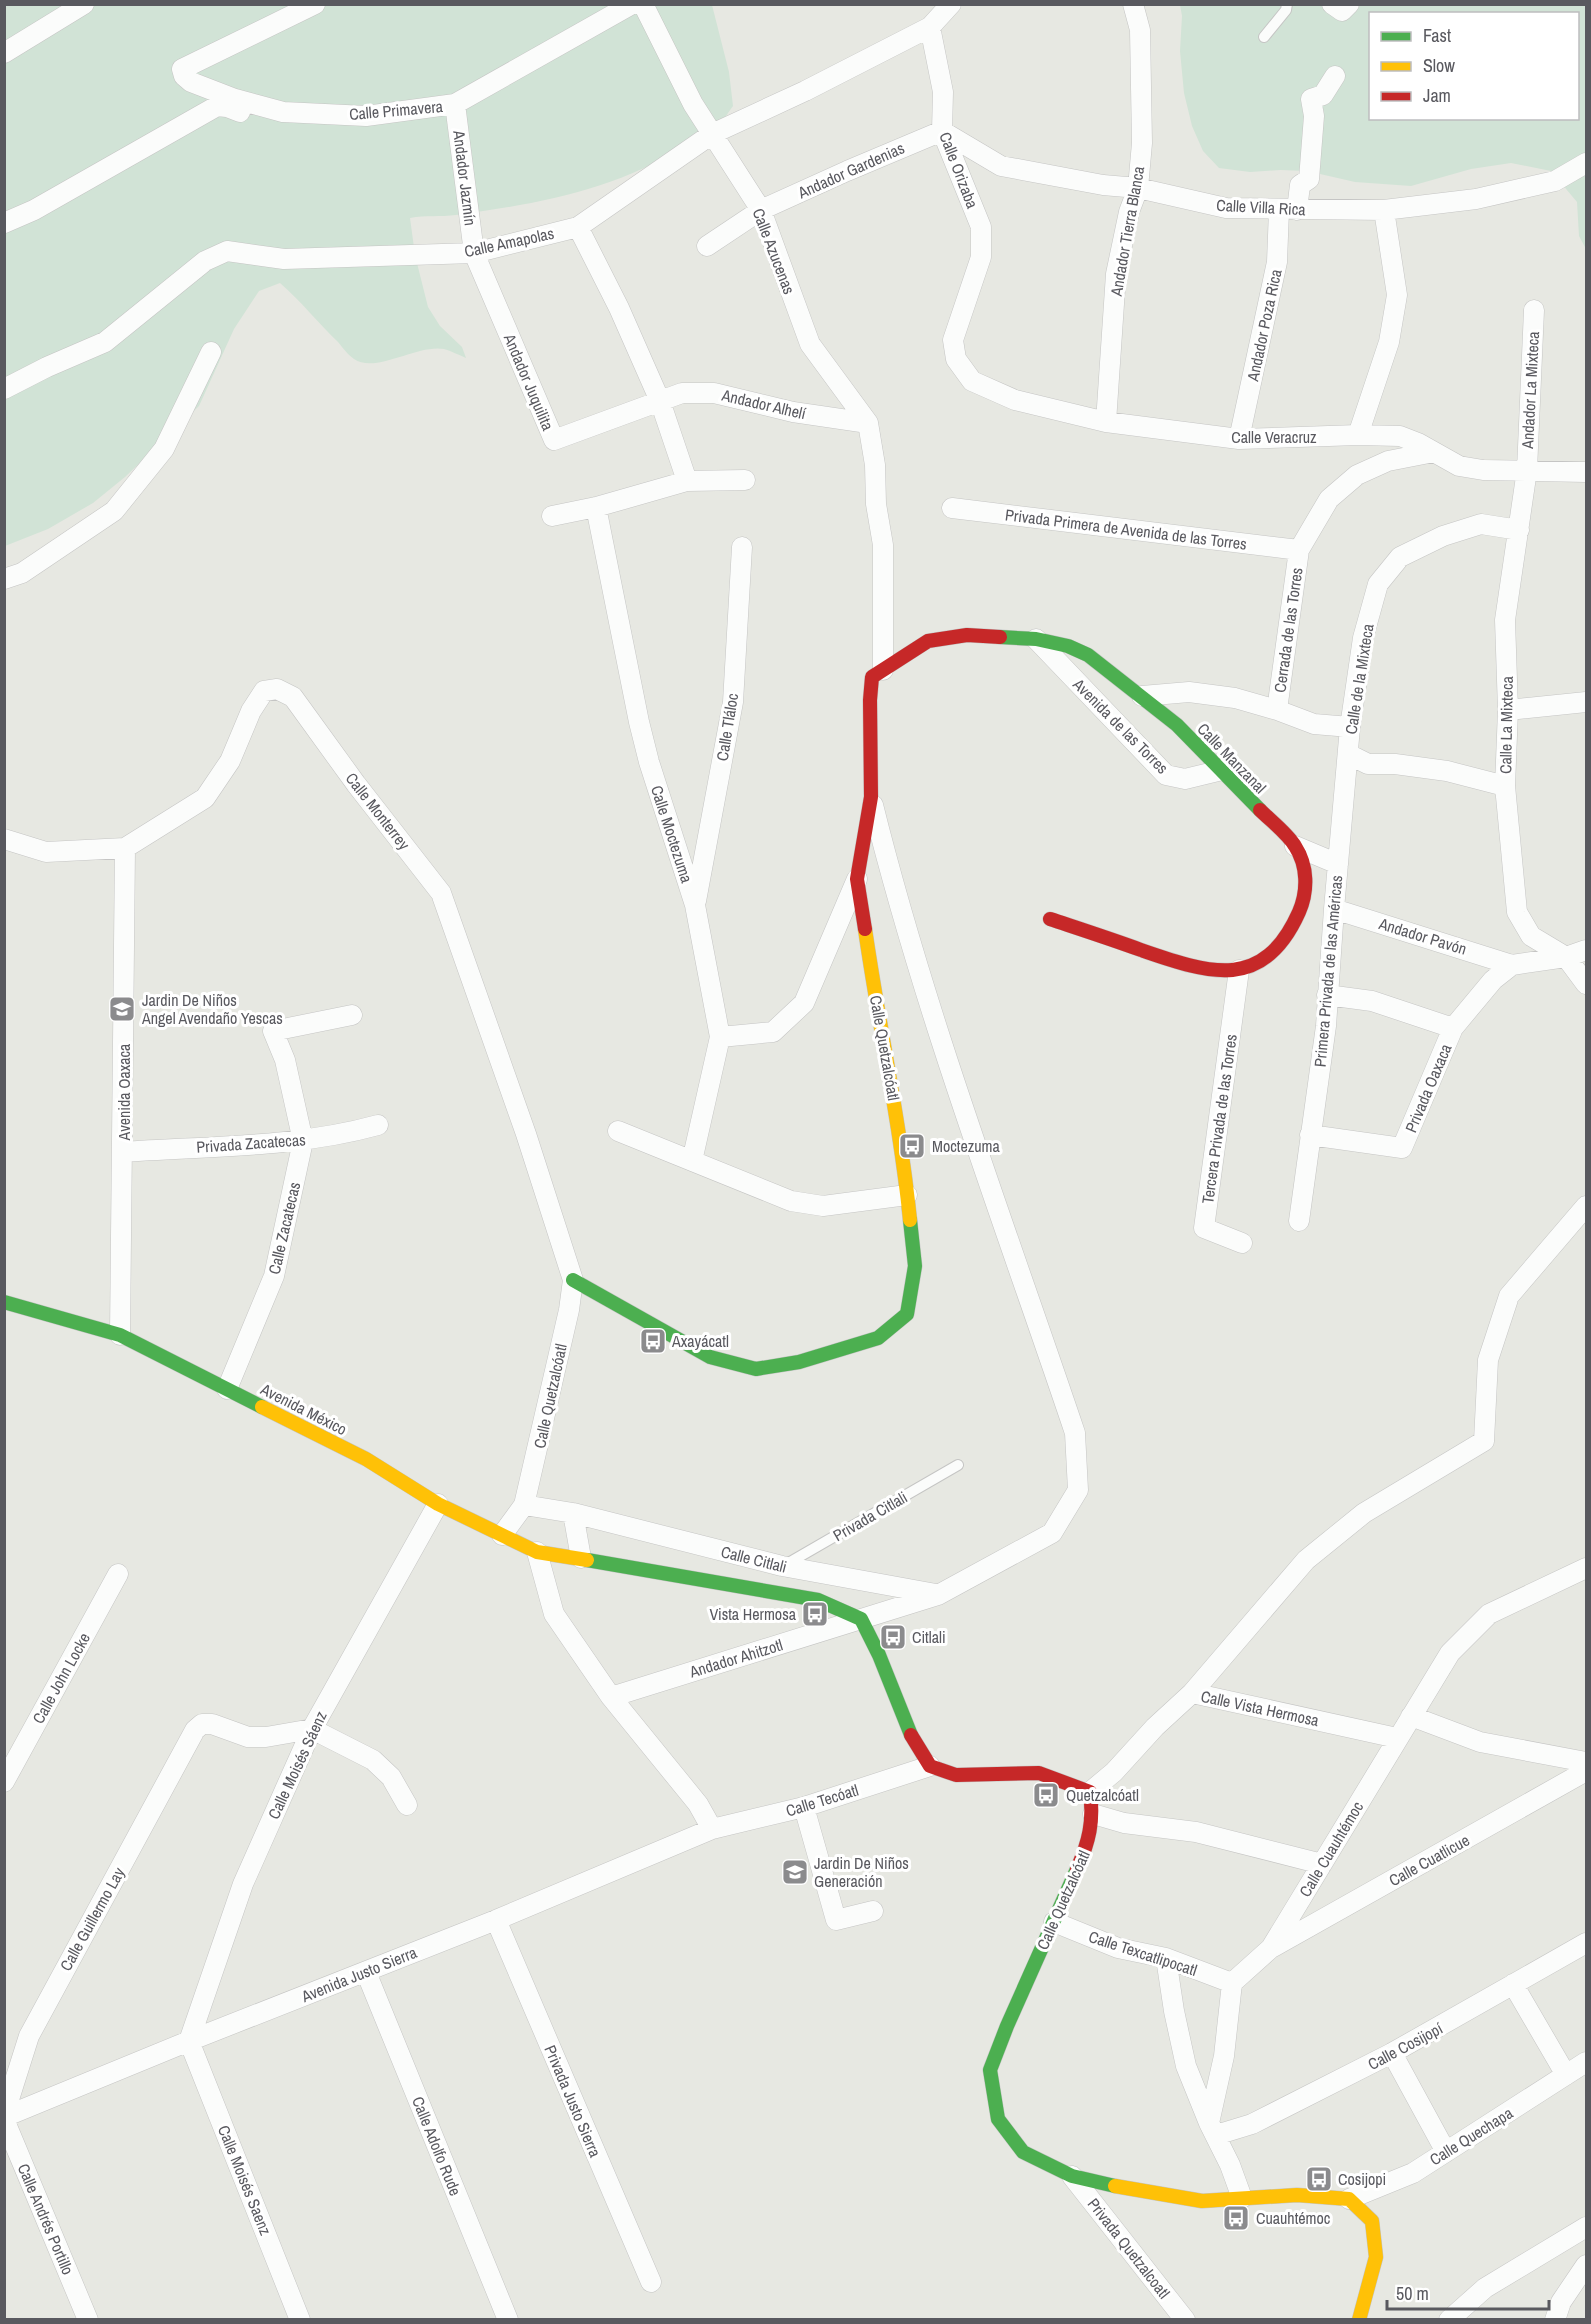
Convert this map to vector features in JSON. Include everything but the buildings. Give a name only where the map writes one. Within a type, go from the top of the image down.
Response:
[{"type":"street","points":[[4,53],[84,4]]},
{"type":"street","name":"Calle Primavera","points":[[315,4],[182,69],[184,76],[192,82],[235,99],[283,112],[366,116],[456,105],[632,4]]},
{"type":"street","name":"Calle Azucenas","points":[[643,4],[693,104],[761,210],[810,344],[868,423],[875,465],[876,504],[883,545],[883,670]]},
{"type":"street","points":[[930,27],[951,4]]},
{"type":"street","name":"Andador Tierra Blanca","points":[[1106,422],[1116,274],[1129,212],[1138,188],[1142,143],[1140,30],[1133,4]]},
{"type":"street","points":[[1332,4],[1341,11],[1349,4]]},
{"type":"street","name":"Calle Amapolas","points":[[4,389],[47,367],[105,342],[205,261],[227,251],[284,259],[474,253],[578,227],[712,134],[804,91],[930,27]]},
{"type":"street","name":"Calle Orizaba","points":[[930,27],[943,92],[942,131],[981,227],[981,257],[953,339]]},
{"type":"street","name":"Andador Poza Rica","points":[[1239,439],[1288,210],[1300,185],[1309,179],[1314,116],[1311,99],[1323,95],[1335,76]]},
{"type":"street","name":"Andador Jazmín","points":[[456,105],[474,253]]},
{"type":"street","points":[[4,223],[34,210],[217,106],[227,107],[253,118],[267,118],[283,112]]},
{"type":"street","name":"Calle Villa Rica","points":[[942,131],[1002,166],[1103,185],[1138,188],[1226,208],[1384,210],[1476,199],[1555,181],[1587,164]]},
{"type":"street","name":"Andador Gardenias","points":[[707,246],[761,210],[942,131]]},
{"type":"street","points":[[1358,435],[1389,342],[1397,295],[1384,210]]},
{"type":"street","points":[[578,227],[619,308],[660,401],[687,481]]},
{"type":"street","name":"Andador Juquilita","points":[[474,253],[554,440],[660,401]]},
{"type":"street","name":"Andador La Mixteca","points":[[1527,470],[1534,310]]},
{"type":"street","name":"Calle Veracruz","points":[[953,339],[956,358],[972,381],[1015,399],[1106,422],[1239,439],[1400,436],[1459,466],[1483,470],[1587,471]]},
{"type":"street","points":[[4,579],[22,573],[114,511],[164,449],[211,352]]},
{"type":"street","name":"Andador Alhelí","points":[[660,401],[682,393],[714,393],[793,412],[868,423]]},
{"type":"street","points":[[1299,550],[1329,499],[1357,475],[1388,461],[1434,452]]},
{"type":"street","name":"Calle La Mixteca","points":[[1527,470],[1505,620],[1508,710],[1505,786],[1517,912],[1531,936],[1566,957],[1587,984]]},
{"type":"street","points":[[552,516],[596,507],[687,481],[745,480]]},
{"type":"street","name":"Calle Moctezuma","points":[[596,507],[649,762],[695,905],[720,1037],[692,1161]]},
{"type":"street","name":"Privada Primera de Avenida de las Torres","points":[[952,508],[1299,550]]},
{"type":"street","name":"Calle de la Mixteca","points":[[1338,864],[1350,727],[1363,639],[1378,584],[1400,556],[1443,536],[1481,524],[1520,530]]},
{"type":"street","name":"Calle Tláloc","points":[[695,905],[733,702],[742,547]]},
{"type":"street","name":"Cerrada de las Torres","points":[[1276,710],[1299,550]]},
{"type":"street","name":"Avenida de las Torres","points":[[883,670],[928,641],[940,638],[967,634],[1036,639],[1068,646],[1088,655],[1142,696]]},
{"type":"street","name":"Avenida de las Torres","points":[[1036,639],[1166,775],[1185,779],[1222,770]]},
{"type":"street","points":[[861,1619],[938,1595],[1052,1533],[1077,1490],[1075,1433],[940,1033],[894,887],[871,797],[872,677],[883,670]]},
{"type":"street","name":"Calle Monterrey","points":[[4,839],[46,852],[126,848],[205,798],[230,761],[250,711],[264,691],[277,689],[293,697],[356,784],[441,892],[526,1134],[573,1280]]},
{"type":"street","points":[[1142,696],[1189,692],[1235,698],[1314,724],[1350,727]]},
{"type":"street","name":"Calle Manzanal","points":[[1142,696],[1177,725],[1295,846]]},
{"type":"street","points":[[1508,710],[1587,702]]},
{"type":"street","points":[[1348,754],[1368,764],[1395,764],[1447,771],[1505,786]]},
{"type":"street","name":"Calle Quetzalcóatl","points":[[524,1505],[569,1310],[573,1280],[710,1357],[756,1369],[799,1362],[878,1338],[908,1314],[915,1266],[902,1145],[878,1017],[857,879],[871,797]]},
{"type":"street","points":[[1295,846],[1338,864]]},
{"type":"street","points":[[1050,919],[1186,966],[1239,970],[1268,956],[1288,934],[1306,897],[1305,870],[1295,846]]},
{"type":"street","name":"Avenida Oaxaca","points":[[120,1335],[126,848]]},
{"type":"street","name":"Primera Privada de las Américas","points":[[1299,1221],[1326,1026],[1338,864]]},
{"type":"street","points":[[720,1037],[773,1032],[804,1003],[857,879]]},
{"type":"street","name":"Andador Pavón","points":[[1334,909],[1512,965]]},
{"type":"street","points":[[1512,965],[1566,957],[1587,950]]},
{"type":"street","name":"Privada Oaxaca","points":[[1310,1136],[1402,1148],[1454,1028],[1492,980],[1512,965]]},
{"type":"street","name":"Tercera Privada de las Torres","points":[[1239,970],[1204,1228],[1242,1243]]},
{"type":"street","points":[[1327,995],[1372,1001],[1454,1028]]},
{"type":"street","name":"Calle Zacatecas","points":[[227,1389],[274,1276],[303,1141],[285,1060],[273,1031],[352,1015]]},
{"type":"street","name":"Privada Zacatecas","points":[[123,1152],[303,1141],[340,1136],[378,1125]]},
{"type":"street","points":[[618,1131],[791,1201],[823,1206],[907,1195]]},
{"type":"street","points":[[1192,1693],[1306,1560],[1364,1514],[1484,1441],[1488,1360],[1509,1296],[1587,1206]]},
{"type":"street","name":"Avenida México","points":[[4,1302],[120,1335],[366,1459],[438,1504],[537,1552],[581,1558]]},
{"type":"street","name":"Calle Moisés Sáenz","points":[[189,2041],[243,1884],[312,1730],[438,1504]]},
{"type":"street","points":[[502,1535],[524,1505],[573,1513],[581,1558],[818,1600],[861,1619],[879,1655],[914,1743],[930,1766],[956,1775],[1039,1773],[1090,1792]]},
{"type":"street","name":"Calle Citlali","points":[[573,1513],[782,1566],[938,1595]]},
{"type":"street","points":[[537,1552],[554,1614],[611,1698],[698,1804],[712,1829]]},
{"type":"street","name":"Calle Cuauhtémoc","points":[[1232,1983],[1271,1948],[1450,1653],[1489,1614],[1587,1568]]},
{"type":"street","name":"Calle John Locke","points":[[4,1782],[118,1574]]},
{"type":"street","name":"Andador Ahitzotl","points":[[611,1698],[861,1619]]},
{"type":"street","name":"Calle Vista Hermosa","points":[[1090,1792],[1114,1772],[1155,1727],[1192,1693],[1397,1738]]},
{"type":"street","points":[[1411,1716],[1480,1742],[1587,1762]]},
{"type":"street","name":"Calle Guillermo Lay","points":[[4,2117],[29,2036],[195,1730],[201,1724],[212,1724],[248,1737],[266,1737],[312,1730]]},
{"type":"street","points":[[312,1730],[373,1760],[391,1777],[407,1805]]},
{"type":"street","name":"Calle Tecóatl","points":[[712,1829],[804,1808],[930,1766]]},
{"type":"street","name":"Calle Cuatlicue","points":[[1271,1948],[1587,1771]]},
{"type":"street","name":"Calle Quetzalcóatl","points":[[1090,1792],[1093,1814],[1088,1844],[1007,2026],[990,2070],[998,2119],[1023,2152],[1072,2176],[1096,2183],[1202,2200],[1297,2195],[1349,2199]]},
{"type":"street","points":[[804,1808],[836,1920],[873,1911]]},
{"type":"street","points":[[1093,1814],[1124,1822],[1196,1832],[1322,1864]]},
{"type":"street","name":"Avenida Justo Sierra","points":[[4,2117],[496,1920],[712,1829]]},
{"type":"street","name":"Privada Justo Sierra","points":[[496,1920],[651,2282]]},
{"type":"street","name":"Calle Texcatlipocatl","points":[[1054,1922],[1118,1948],[1166,1958],[1232,1983]]},
{"type":"street","name":"Calle Cosijopí","points":[[1213,2129],[1252,2124],[1392,2053],[1587,1943]]},
{"type":"street","points":[[1166,1958],[1186,2066],[1242,2198]]},
{"type":"street","name":"Calle Adolfo Rude","points":[[366,1972],[508,2319]]},
{"type":"street","points":[[1213,2129],[1232,1983]]},
{"type":"street","points":[[1513,1983],[1566,2075]]},
{"type":"street","name":"Calle Moisés Saenz","points":[[189,2041],[300,2319]]},
{"type":"street","points":[[1392,2053],[1446,2152]]},
{"type":"street","name":"Calle Quechapa","points":[[1349,2199],[1413,2173],[1587,2062]]},
{"type":"street","name":"Calle Andrés Portillo","points":[[4,2117],[88,2319]]},
{"type":"street","name":"Privada Quetzalcoatl","points":[[1072,2176],[1185,2319]]},
{"type":"street","points":[[1349,2199],[1372,2221],[1376,2257],[1359,2319]]},
{"type":"street","points":[[1449,2319],[1485,2288],[1587,2227]]},
{"type":"street","points":[[1555,2319],[1561,2302],[1587,2265]]},
{"type":"lane","points":[[1264,37],[1286,10],[1287,4]]},
{"type":"lane","name":"Privada Citlali","points":[[782,1566],[958,1465]]},
{"type":"green space","points":[[5,5],[712,5],[729,72],[733,106],[721,122],[703,135],[658,161],[603,184],[575,193],[516,206],[456,215],[410,218],[415,255],[428,307],[440,326],[462,347],[466,358],[444,349],[433,349],[385,361],[363,363],[350,356],[280,283],[259,291],[234,329],[199,406],[125,477],[93,503],[48,529],[5,546]]},
{"type":"green space","points":[[1180,5],[1586,5],[1586,249],[1579,236],[1577,202],[1551,171],[1511,163],[1471,169],[1411,186],[1355,182],[1307,171],[1250,172],[1219,168],[1203,151],[1192,126],[1184,93],[1180,51],[1182,16]]},
{"type":"traffic: fast","points":[[1000,637],[1036,639],[1068,646],[1088,655],[1177,725],[1260,810]]},
{"type":"traffic: fast","points":[[573,1280],[710,1357],[756,1369],[799,1362],[878,1338],[907,1314],[915,1266],[910,1220]]},
{"type":"traffic: fast","points":[[4,1302],[120,1335],[262,1407]]},
{"type":"traffic: fast","points":[[587,1560],[818,1600],[861,1619],[879,1655],[911,1735]]},
{"type":"traffic: fast","points":[[1077,1869],[1007,2026],[990,2070],[998,2119],[1023,2152],[1072,2176],[1115,2186]]},
{"type":"traffic: slow","points":[[865,929],[901,1147],[910,1220]]},
{"type":"traffic: slow","points":[[262,1407],[366,1459],[438,1504],[537,1552],[587,1560]]},
{"type":"traffic: slow","points":[[1115,2186],[1202,2201],[1297,2195],[1349,2199],[1372,2221],[1376,2257],[1359,2320]]},
{"type":"traffic: jam","points":[[865,929],[857,879],[871,797],[870,700],[872,677],[928,641],[967,635],[1000,637]]},
{"type":"traffic: jam","points":[[1050,919],[1189,965],[1232,970],[1251,966],[1269,955],[1285,938],[1299,912],[1305,887],[1304,870],[1295,846],[1260,810]]},
{"type":"traffic: jam","points":[[911,1735],[930,1766],[956,1775],[1039,1773],[1090,1792],[1090,1831],[1077,1869]]},
{"type":"place","name":"Jardin De Niños Angel Avendaño Yescas","points":[[122,1009]]},
{"type":"place","name":"Moctezuma","points":[[912,1146]]},
{"type":"place","name":"Axayácatl","points":[[653,1341]]},
{"type":"place","name":"Vista Hermosa","points":[[815,1614]]},
{"type":"place","name":"Citlali","points":[[893,1637]]},
{"type":"place","name":"Quetzalcóatl","points":[[1046,1795]]},
{"type":"place","name":"Jardin De Niños Generación","points":[[795,1872]]},
{"type":"place","name":"Cosijopi","points":[[1319,2179]]},
{"type":"place","name":"Cuauhtémoc","points":[[1236,2218]]}]
